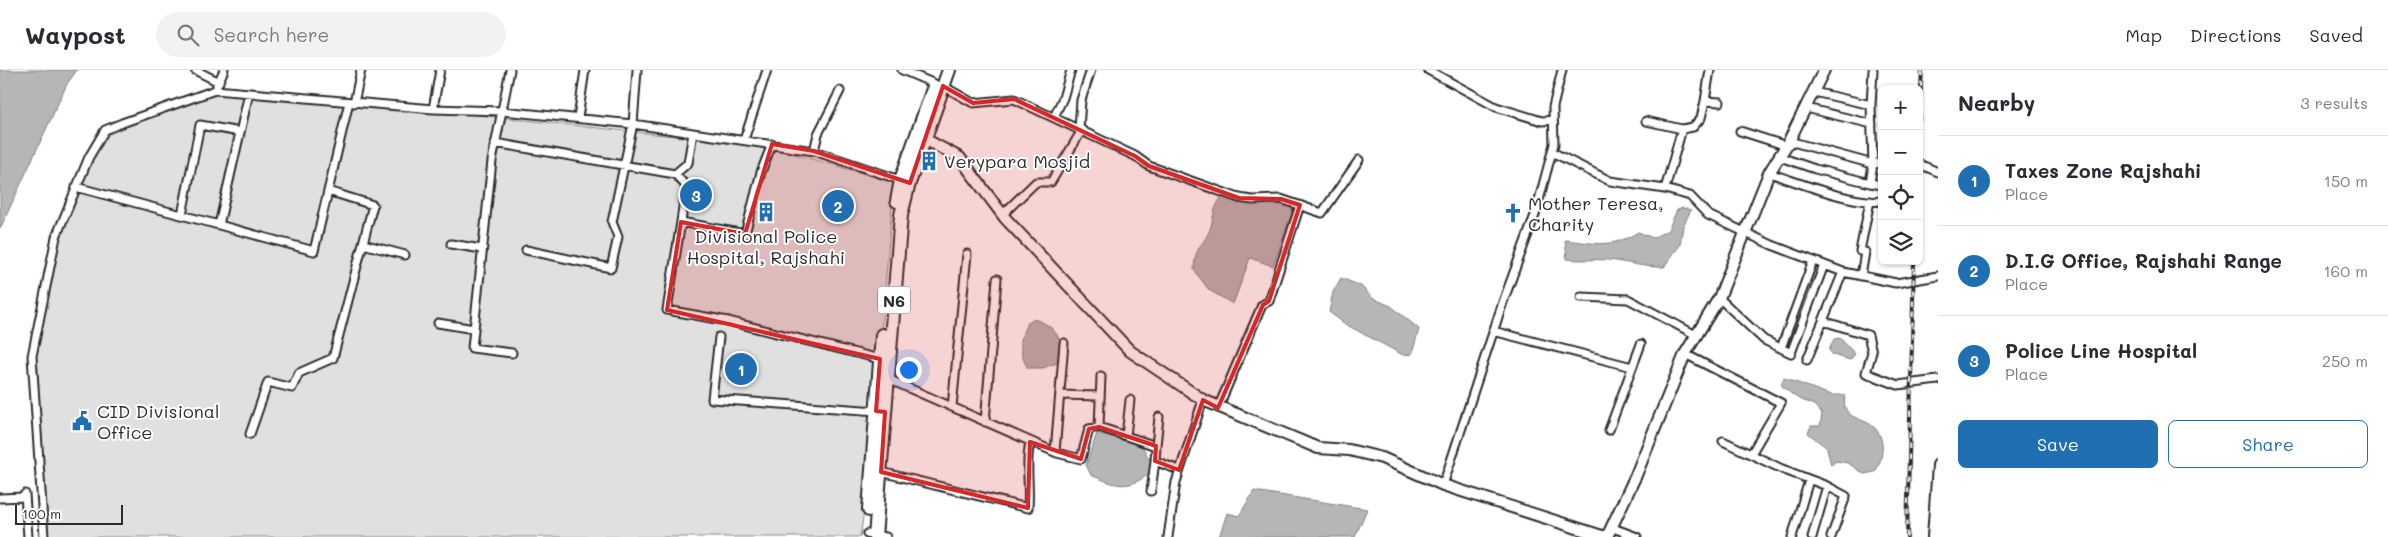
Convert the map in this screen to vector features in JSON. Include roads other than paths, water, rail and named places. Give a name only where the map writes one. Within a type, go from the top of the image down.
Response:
[{"type":"highway","name":"N6","points":[[939,85],[940,70]]},
{"type":"highway","name":"N6","points":[[874,536],[881,472],[880,359],[892,220],[939,85],[949,70]]},
{"type":"highway","name":"N6","points":[[874,536],[880,412],[888,380],[905,182]]},
{"type":"street","points":[[195,70],[219,82]]},
{"type":"street","points":[[76,187],[314,252],[361,70]]},
{"type":"street","points":[[433,109],[440,70]]},
{"type":"street","points":[[510,70],[496,143],[472,348],[512,353]]},
{"type":"street","points":[[578,118],[585,70]]},
{"type":"street","points":[[526,250],[610,268],[618,237],[612,222],[633,124],[637,70]]},
{"type":"street","points":[[744,140],[766,70]]},
{"type":"street","points":[[902,70],[939,85],[973,103],[1014,98],[1135,156],[1148,166],[1252,200],[1281,198],[1322,213],[1359,160]]},
{"type":"street","points":[[1054,117],[1063,98],[1071,70]]},
{"type":"street","points":[[1003,214],[1036,182],[1051,182],[1080,129],[1081,100],[1091,70]]},
{"type":"street","points":[[1428,70],[1496,107],[1542,120],[1553,120]]},
{"type":"street","points":[[1443,485],[1493,331],[1535,215],[1554,144],[1553,107],[1562,70]]},
{"type":"street","points":[[1646,120],[1682,129],[1698,124],[1705,101],[1710,70]]},
{"type":"street","points":[[1608,534],[1685,354],[1719,298],[1769,173],[1788,144],[1824,70]]},
{"type":"street","points":[[1870,183],[1873,164],[1872,105],[1874,70]]},
{"type":"street","points":[[215,90],[222,71]]},
{"type":"street","points":[[44,537],[32,356],[56,237],[88,157],[105,130],[215,90],[433,109],[502,111],[633,124],[814,151],[905,182]]},
{"type":"street","points":[[814,151],[818,134],[840,91]]},
{"type":"street","points":[[1814,92],[1872,105]]},
{"type":"street","points":[[219,225],[249,93]]},
{"type":"street","points":[[1705,101],[1720,102]]},
{"type":"street","points":[[1806,108],[1872,124]]},
{"type":"street","points":[[182,215],[200,125],[240,132]]},
{"type":"street","points":[[1665,190],[1682,129]]},
{"type":"street","points":[[1740,131],[1878,164]]},
{"type":"street","points":[[675,174],[688,163],[693,132]]},
{"type":"street","points":[[921,136],[960,158],[1003,214],[1130,351],[1203,400],[1218,408],[1318,448],[1349,450],[1382,458],[1443,485],[1608,534],[1637,537]]},
{"type":"street","points":[[496,143],[675,174],[686,186],[667,310],[728,322],[880,359]]},
{"type":"street","points":[[680,222],[745,234],[761,172],[772,144]]},
{"type":"street","points":[[1552,152],[1610,181],[1690,196],[1708,215],[1746,234],[1844,272],[1896,283],[1938,276]]},
{"type":"street","points":[[1780,157],[1814,169],[1878,184]]},
{"type":"street","points":[[1923,166],[1938,172]]},
{"type":"street","points":[[1769,173],[1832,192],[1870,201],[1878,201]]},
{"type":"street","points":[[250,434],[268,382],[292,388],[299,373],[333,358],[373,205],[328,192]]},
{"type":"street","points":[[1861,276],[1865,252],[1860,251],[1870,201]]},
{"type":"street","points":[[1218,408],[1262,305],[1269,301],[1300,205]]},
{"type":"street","points":[[363,244],[405,256]]},
{"type":"street","points":[[451,244],[482,250]]},
{"type":"street","points":[[952,407],[967,254]]},
{"type":"street","points":[[1781,348],[1812,261]]},
{"type":"street","points":[[1719,298],[1764,340],[1791,353],[1824,265]]},
{"type":"street","points":[[1807,360],[1844,272]]},
{"type":"street","points":[[986,422],[997,279]]},
{"type":"street","points":[[1581,298],[1628,299],[1696,334]]},
{"type":"street","points":[[1823,321],[1868,336],[1872,352],[1866,373],[1898,385],[1938,380]]},
{"type":"street","points":[[438,323],[474,329]]},
{"type":"street","points":[[1493,331],[1632,367]]},
{"type":"street","points":[[719,337],[712,399],[880,412]]},
{"type":"street","points":[[1055,452],[1064,343]]},
{"type":"street","points":[[1609,430],[1641,344]]},
{"type":"street","points":[[1685,354],[1781,403],[1751,454]]},
{"type":"street","points":[[1099,427],[1101,376]]},
{"type":"street","points":[[888,380],[1030,442],[1055,452],[1082,459],[1089,429],[1099,427],[1156,446]]},
{"type":"street","points":[[1060,395],[1100,396]]},
{"type":"street","points":[[1126,436],[1130,400]]},
{"type":"street","points":[[1168,537],[1179,470],[1203,400]]},
{"type":"street","points":[[1151,491],[1160,417]]},
{"type":"street","points":[[1723,441],[1846,496],[1831,537]]},
{"type":"street","points":[[881,472],[1028,508],[1030,488],[1027,456],[1030,442]]},
{"type":"street","points":[[1155,461],[1179,470]]},
{"type":"street","points":[[1933,537],[1938,465]]},
{"type":"street","points":[[1792,537],[1809,480]]},
{"type":"street","points":[[1812,537],[1827,486]]},
{"type":"street","points":[[0,498],[25,496],[28,537]]},
{"type":"railway","points":[[1921,85],[1922,70]]},
{"type":"railway","points":[[1907,537],[1914,265]]},
{"type":"place","name":"Verypara Mosjid","points":[[929,161]]},
{"type":"place","name":"Police Line Hospital","points":[[696,195]]},
{"type":"place","name":"D.I.G Office, Rajshahi Range","points":[[838,206]]},
{"type":"place","name":"Divisional Police Hospital, Rajshahi","points":[[766,212]]},
{"type":"place","name":"Mother Teresa, Charity","points":[[1513,213]]},
{"type":"place","name":"Taxes Zone Rajshahi","points":[[741,369]]},
{"type":"place","name":"CID Divisional Office","points":[[82,421]]}]
